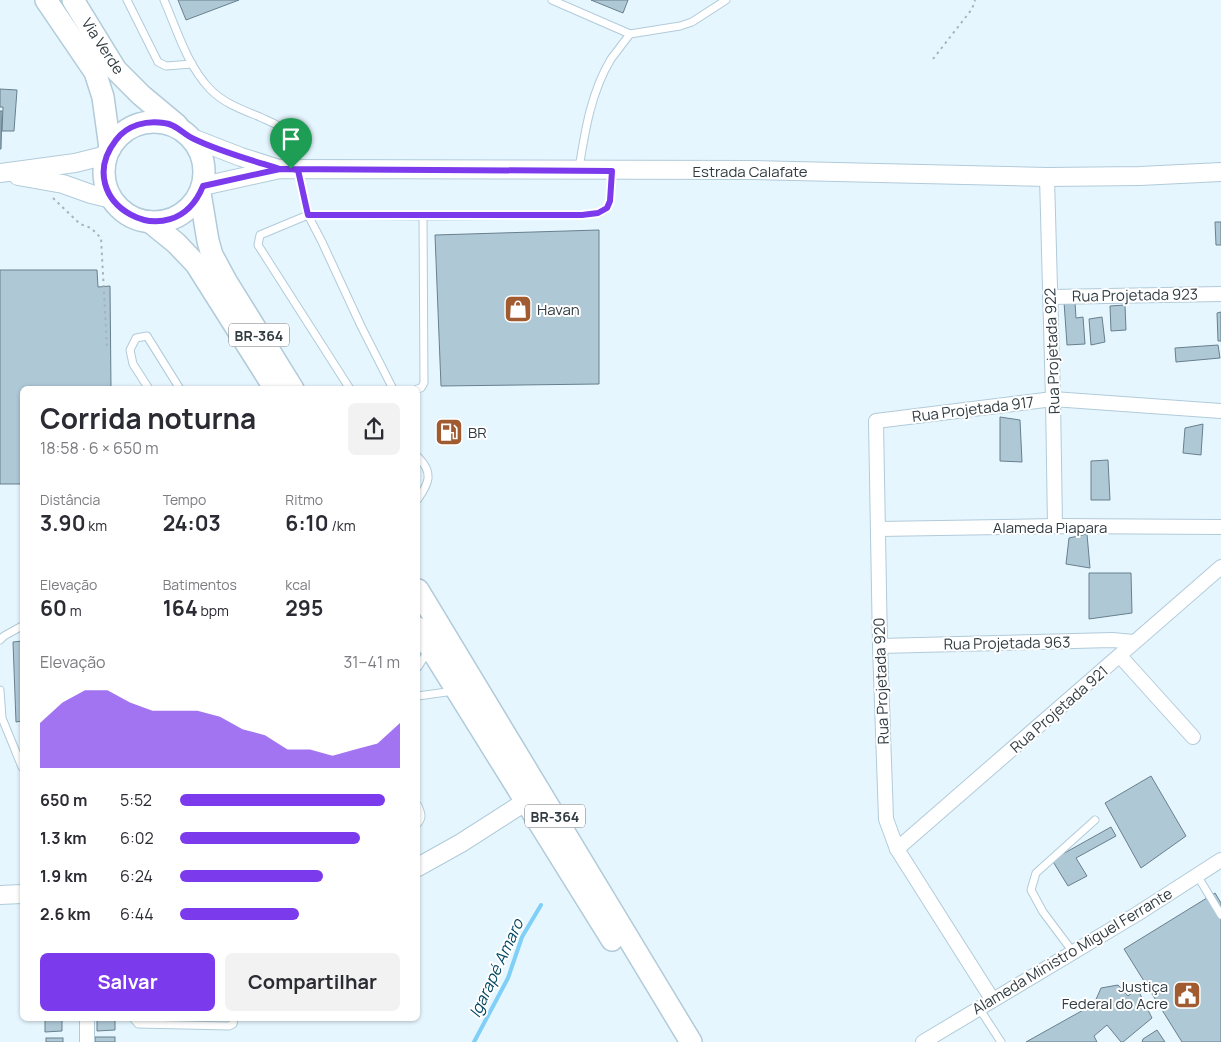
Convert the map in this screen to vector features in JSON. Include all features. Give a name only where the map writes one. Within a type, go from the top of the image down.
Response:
[{"type":"main road","name":"Via Verde","points":[[46,0],[89,62],[100,84],[106,112],[108,151]]},
{"type":"main road","name":"Via Verde","points":[[73,0],[116,70],[186,133]]},
{"type":"main road","points":[[112,199],[105,185],[104,170],[108,151],[120,135],[133,126],[149,122],[165,123],[186,133]]},
{"type":"main road","name":"BR-364","points":[[186,133],[199,149],[204,161],[205,173],[202,189],[208,242],[220,287],[273,386]]},
{"type":"main road","points":[[150,222],[165,221],[180,215],[192,205],[202,189]]},
{"type":"main road","name":"BR-364","points":[[112,199],[122,210],[135,218],[150,222],[165,233],[220,287],[291,386]]},
{"type":"main road","name":"BR-364","points":[[420,593],[691,1042]]},
{"type":"main road","name":"BR-364","points":[[420,631],[455,691],[674,1042]]},
{"type":"street","name":"Estrada Calafate","points":[[186,133],[241,157],[290,169]]},
{"type":"street","points":[[4,173],[76,163],[108,151]]},
{"type":"street","name":"Estrada Calafate","points":[[202,189],[290,169],[754,170],[1047,177],[1140,176],[1221,172]]},
{"type":"street","points":[[4,173],[63,184],[112,199]]},
{"type":"street","name":"Rua Projetada 922","points":[[1047,177],[1055,526]]},
{"type":"street","name":"Rua Projetada 923","points":[[1050,296],[1221,294]]},
{"type":"street","name":"Rua Projetada 917","points":[[876,421],[1053,399],[1221,411]]},
{"type":"street","name":"Rua Projetada 920","points":[[876,421],[880,646],[886,819],[896,849],[992,999]]},
{"type":"street","name":"Alameda Piapara","points":[[878,529],[1055,526],[1221,527]]},
{"type":"street","name":"Rua Projetada 921","points":[[896,849],[1221,567]]},
{"type":"street","name":"Rua Projetada 963","points":[[880,646],[1112,640],[1134,642]]},
{"type":"street","points":[[1120,656],[1193,737]]},
{"type":"street","points":[[420,866],[462,843],[525,802]]},
{"type":"street","name":"Alameda Ministro Miguel Ferrante","points":[[923,1042],[1137,914],[1221,860]]},
{"type":"street","points":[[0,895],[20,894]]},
{"type":"street","points":[[87,1021],[87,1042]]},
{"type":"lane","points":[[127,0],[158,62],[166,66],[192,64]]},
{"type":"lane","points":[[164,0],[192,64],[211,90],[229,103],[283,130],[290,169],[308,215],[391,386]]},
{"type":"lane","points":[[552,0],[630,34],[680,26],[692,22],[726,0]]},
{"type":"lane","points":[[578,171],[587,124],[596,92],[611,60],[630,34]]},
{"type":"lane","points":[[348,386],[258,245],[260,235],[308,215],[582,215],[598,213],[607,208],[610,201],[612,171]]},
{"type":"lane","points":[[420,388],[424,383],[423,216]]},
{"type":"lane","points":[[147,386],[133,364],[130,350],[136,338],[147,336],[178,386]]},
{"type":"lane","points":[[420,458],[427,472],[428,485],[420,496]]},
{"type":"lane","points":[[0,640],[20,627]]},
{"type":"lane","points":[[420,664],[430,648]]},
{"type":"lane","points":[[0,690],[2,718],[20,762]]},
{"type":"lane","points":[[420,696],[455,691]]},
{"type":"lane","points":[[1073,952],[1043,912],[1031,890],[1036,873],[1094,820]]},
{"type":"lane","points":[[1197,876],[1221,915]]},
{"type":"lane","points":[[979,1007],[1001,1042]]},
{"type":"lane","points":[[136,1021],[138,1024],[192,1022],[229,1026],[233,1024],[234,1021]]},
{"type":"path","points":[[933,59],[972,9],[975,0]]},
{"type":"path","points":[[46,182],[51,196],[80,224],[91,228],[101,238],[107,348]]},
{"type":"building","points":[[178,0],[239,0],[186,20]]},
{"type":"building","points":[[591,0],[628,0],[623,13]]},
{"type":"building","points":[[0,89],[17,90],[14,131],[2,131],[3,107],[0,107]]},
{"type":"building","points":[[0,111],[2,111],[1,149],[0,149]]},
{"type":"building","points":[[1215,222],[1221,222],[1221,245],[1216,245]]},
{"type":"building","name":"Havan","points":[[599,230],[599,384],[441,386],[435,235]]},
{"type":"building","points":[[0,270],[97,270],[98,287],[110,286],[111,386],[20,386],[20,484],[0,484]]},
{"type":"building","points":[[1064,302],[1075,302],[1076,318],[1083,317],[1085,344],[1067,345]]},
{"type":"building","points":[[1125,305],[1126,330],[1111,331],[1110,306]]},
{"type":"building","points":[[1221,312],[1221,341],[1218,341],[1217,313]]},
{"type":"building","points":[[1102,317],[1105,342],[1091,345],[1089,319]]},
{"type":"building","points":[[1218,345],[1220,358],[1176,362],[1175,348]]},
{"type":"building","points":[[1000,417],[1020,420],[1022,462],[1000,461]]},
{"type":"building","points":[[1203,424],[1201,455],[1183,453],[1185,428]]},
{"type":"building","points":[[1108,460],[1110,500],[1091,500],[1091,461]]},
{"type":"building","points":[[1087,534],[1090,568],[1066,564],[1069,538]]},
{"type":"building","points":[[1089,573],[1131,573],[1132,613],[1089,619]]},
{"type":"building","points":[[20,641],[20,721],[16,722],[13,642]]},
{"type":"building","points":[[1151,776],[1186,836],[1141,868],[1105,803]]},
{"type":"building","points":[[1111,827],[1116,836],[1076,858],[1087,876],[1068,886],[1052,860]]},
{"type":"building","name":"Justiça Federal do Acre","points":[[1215,893],[1221,903],[1221,1042],[1182,1042],[1124,949]]},
{"type":"building","points":[[1118,985],[1128,996],[1137,988],[1152,1018],[1123,1042],[1107,1025],[1094,1036],[1097,1042],[1026,1042],[1094,1004],[1101,988]]},
{"type":"building","points":[[45,1021],[62,1021],[62,1031],[45,1032]]},
{"type":"building","points":[[97,1021],[115,1021],[115,1030],[97,1031]]},
{"type":"building","points":[[1157,1030],[1165,1042],[1142,1042],[1143,1039]]},
{"type":"building","points":[[95,1037],[115,1037],[115,1042],[95,1042]]},
{"type":"building","points":[[46,1038],[63,1038],[63,1042],[46,1042]]},
{"type":"waterway","name":"Igarapé Amaro","points":[[474,1042],[508,978],[522,937],[541,905]]},
{"type":"place","name":"Havan","points":[[518,309]]},
{"type":"place","name":"BR","points":[[449,432]]},
{"type":"place","name":"Justiça Federal do Acre","points":[[1187,995]]},
{"type":"route","points":[[291,169],[280,169],[203,186],[192,205],[180,215],[165,221],[150,222],[135,218],[122,210],[112,199],[105,185],[104,170],[107,154],[120,135],[133,126],[149,122],[165,123],[181,129],[192,138],[241,157],[280,169],[298,170],[612,171],[610,201],[607,208],[598,213],[582,215],[423,216],[308,215],[298,170],[291,169]]}]
